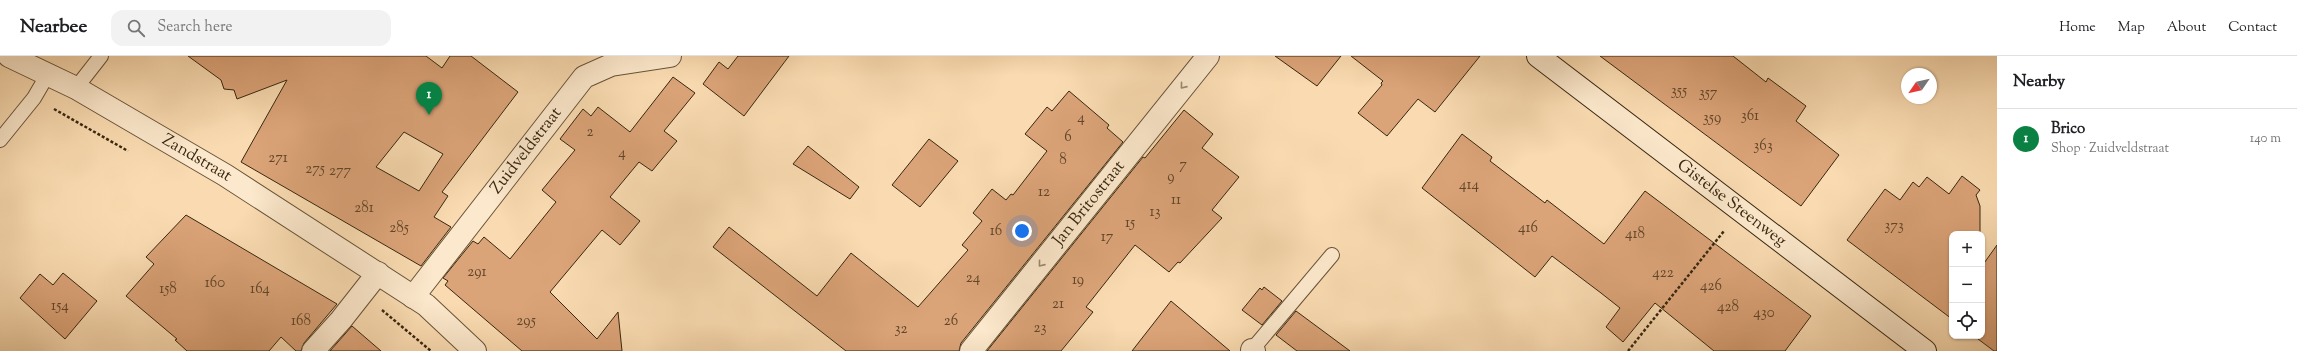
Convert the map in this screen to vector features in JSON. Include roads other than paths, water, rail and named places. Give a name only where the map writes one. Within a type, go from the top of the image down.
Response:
[{"type":"street","name":"Zandstraat","points":[[9,56],[76,88],[225,175],[426,305],[475,351]]},
{"type":"street","name":"Zuidveldstraat","points":[[413,296],[584,77],[611,65],[670,56]]},
{"type":"street","name":"Jan Britostraat","points":[[971,351],[1208,56]]},
{"type":"street","name":"Gistelse Steenweg","points":[[1538,56],[1925,351]]},
{"type":"street","points":[[313,351],[378,273]]},
{"type":"lane","points":[[76,88],[101,56]]},
{"type":"lane","points":[[0,140],[34,98],[48,74]]},
{"type":"lane","points":[[1252,351],[1332,254]]},
{"type":"place","name":"Brico","points":[[429,115]]}]
